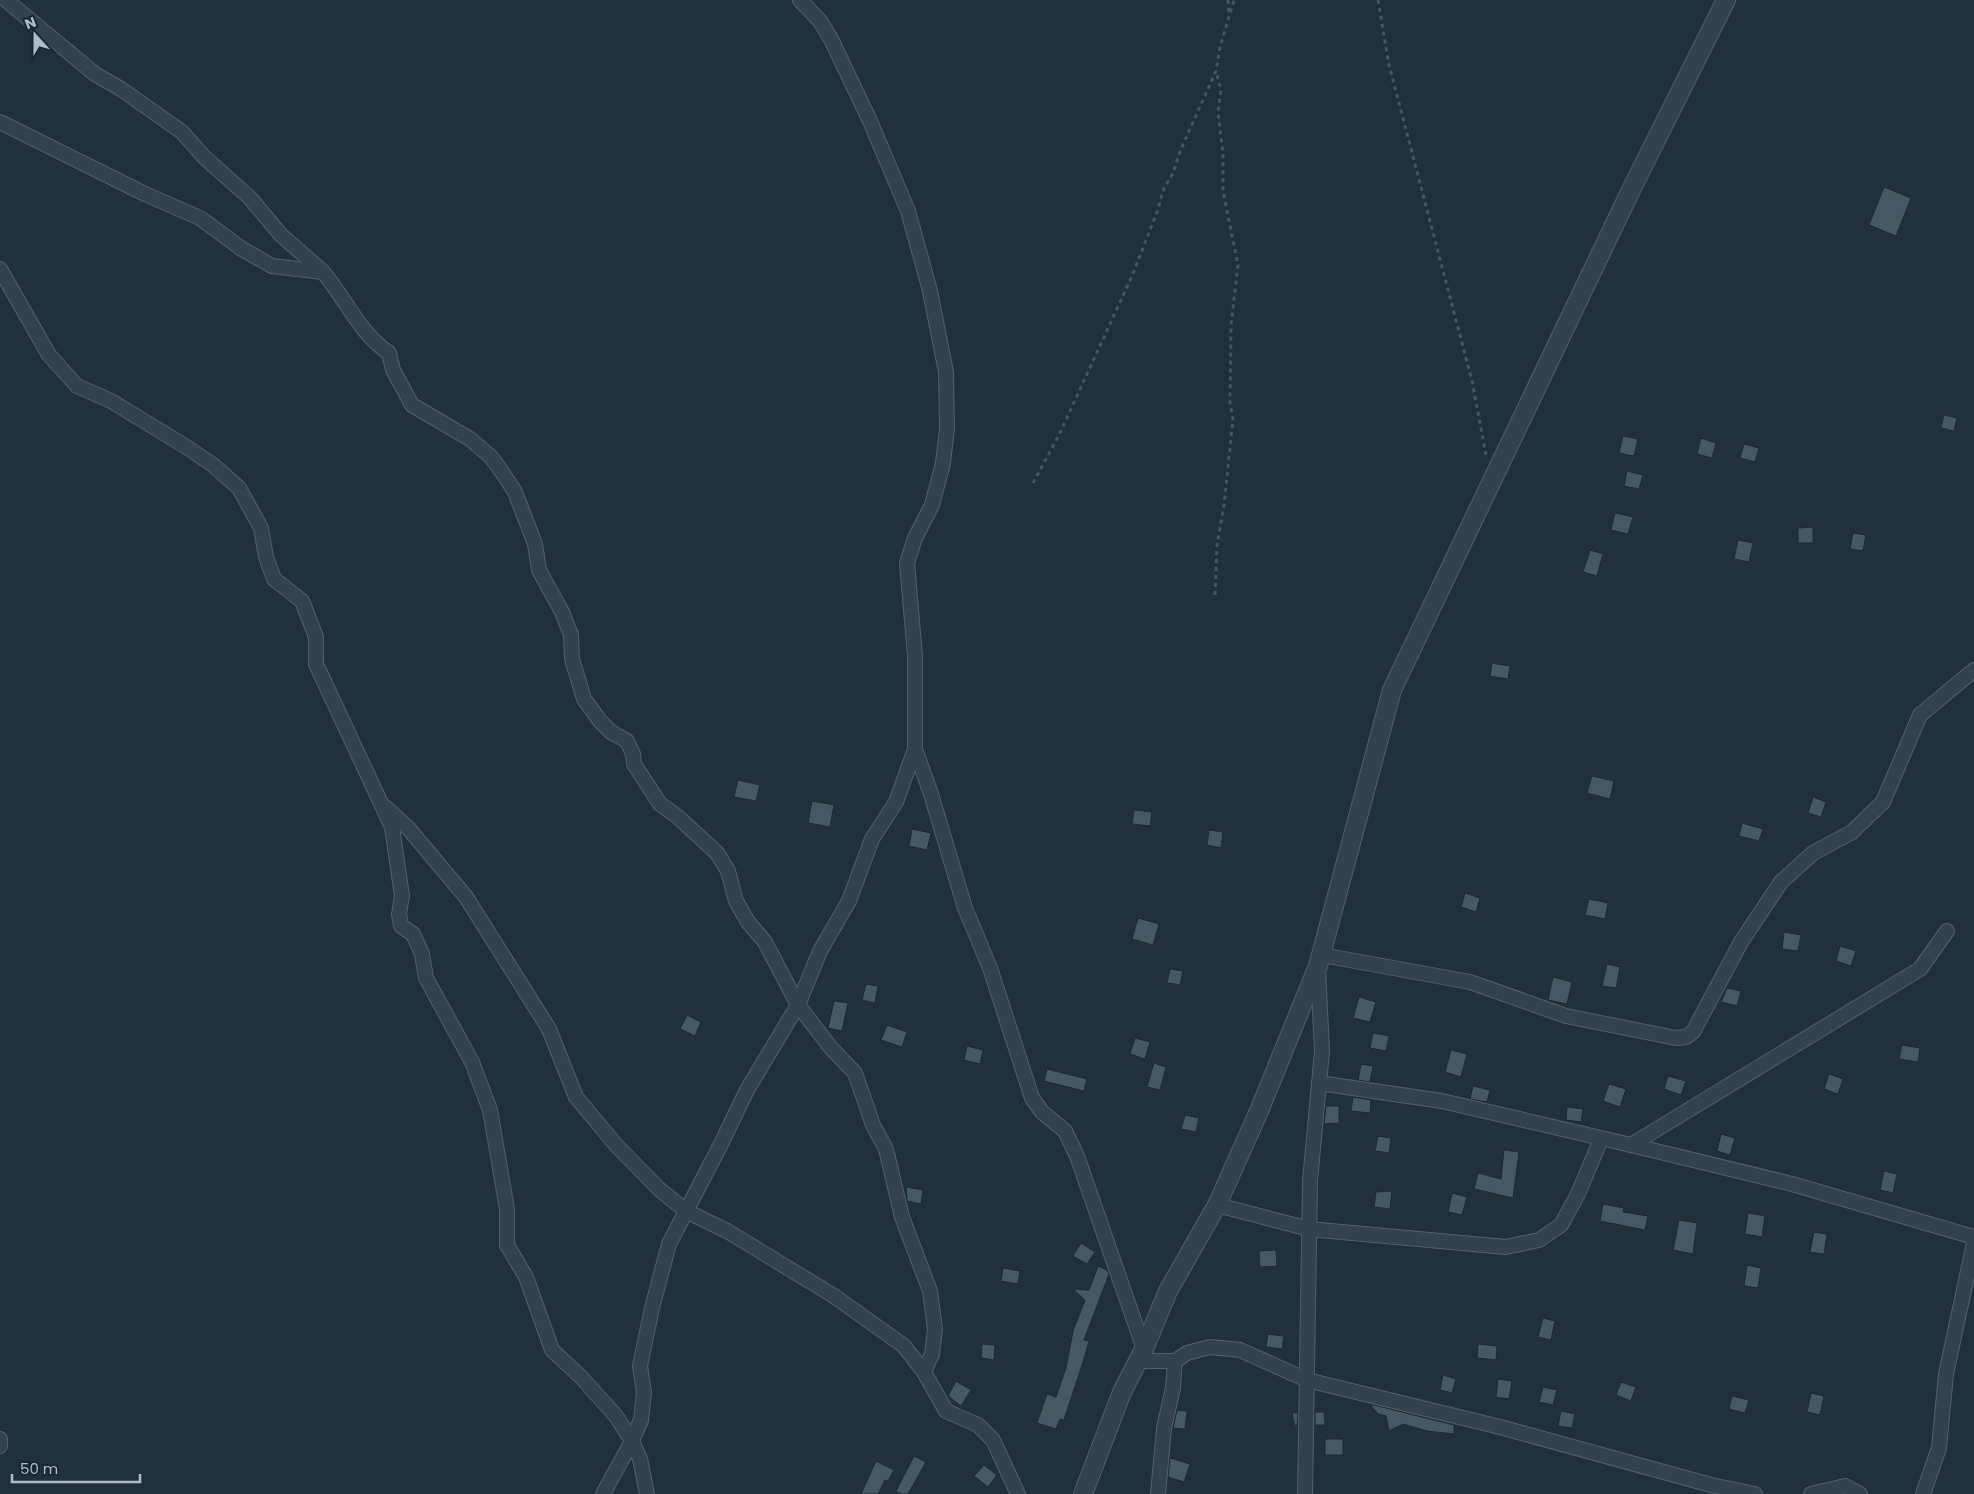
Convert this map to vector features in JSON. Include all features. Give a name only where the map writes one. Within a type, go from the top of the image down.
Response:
[{"type":"street","points":[[6,0],[95,74],[121,89],[182,132],[204,157],[250,198],[281,235],[322,272],[338,290],[365,332],[376,344],[389,353],[393,370],[412,405],[470,439],[491,457],[502,472],[515,492],[535,544],[538,570],[562,612],[572,636],[572,659],[584,699],[600,721],[611,732],[626,741],[633,754],[634,764],[660,804],[678,817],[716,853],[728,870],[736,901],[748,922],[765,942],[798,1005],[855,1073],[873,1125],[886,1149],[902,1217],[930,1291],[935,1329],[932,1354],[924,1372]]},
{"type":"street","points":[[800,0],[820,21],[831,39],[870,121],[908,211],[930,291],[946,372],[947,429],[943,463],[932,505],[915,538],[907,563],[915,656],[915,749],[931,794],[965,908],[990,968],[1032,1098],[1042,1112],[1065,1131],[1077,1156],[1140,1355]]},
{"type":"street","points":[[1083,1494],[1122,1392],[1168,1291],[1217,1205],[1259,1111],[1320,961],[1392,690],[1630,192],[1726,0]]},
{"type":"street","points":[[0,122],[117,178],[144,194],[200,218],[242,249],[272,266],[322,272]]},
{"type":"street","points":[[0,269],[49,356],[77,386],[111,401],[185,446],[213,465],[239,488],[261,528],[266,557],[274,579],[302,601],[316,637],[316,664],[335,700],[379,802],[392,826],[402,896],[399,914],[401,926],[412,934],[422,954],[426,978],[472,1062],[490,1110],[507,1210],[506,1245],[526,1277],[552,1350],[581,1377],[616,1416],[632,1441],[640,1459],[647,1494]]},
{"type":"street","points":[[1320,961],[1470,982],[1566,1016],[1676,1038],[1686,1038],[1693,1032],[1741,942],[1781,882],[1813,853],[1852,832],[1883,802],[1920,716],[1974,670]]},
{"type":"street","points":[[603,1494],[632,1441],[641,1420],[644,1393],[640,1366],[652,1308],[669,1244],[747,1090],[798,1005],[820,951],[849,901],[872,839],[896,802],[915,749]]},
{"type":"street","points":[[379,802],[409,829],[466,897],[549,1029],[576,1097],[616,1145],[659,1189],[686,1212],[727,1231],[834,1296],[904,1346],[924,1372],[946,1411],[978,1425],[993,1440],[1018,1494]]},
{"type":"street","points":[[1631,1146],[1920,969],[1947,931]]},
{"type":"street","points":[[1305,1494],[1310,1182],[1322,1051],[1320,961]]},
{"type":"street","points":[[1319,1083],[1442,1101],[1792,1184],[1974,1237]]},
{"type":"street","points":[[1217,1205],[1309,1229],[1506,1247],[1539,1240],[1561,1225],[1578,1194],[1601,1139]]},
{"type":"street","points":[[1924,1494],[1939,1448],[1946,1374],[1974,1243]]},
{"type":"street","points":[[1140,1355],[1175,1361],[1188,1353],[1210,1347],[1240,1350],[1307,1380],[1500,1427],[1711,1485],[1755,1494]]},
{"type":"street","points":[[1158,1494],[1164,1428],[1173,1388],[1175,1361]]},
{"type":"street","points":[[0,1439],[0,1446]]},
{"type":"street","points":[[1811,1494],[1845,1486],[1860,1494]]},
{"type":"path","points":[[1228,0],[1229,16]]},
{"type":"path","points":[[1034,483],[1059,435],[1132,276],[1157,212],[1164,188],[1179,161],[1181,149],[1216,71],[1220,47],[1234,0]]},
{"type":"path","points":[[1378,0],[1389,65],[1472,381],[1491,482]]},
{"type":"path","points":[[1215,595],[1217,545],[1224,505],[1233,419],[1230,403],[1231,324],[1238,265],[1222,191],[1223,154],[1218,112],[1221,90],[1216,71]]},
{"type":"building","points":[[1884,187],[1911,198],[1896,236],[1869,225]]},
{"type":"building","points":[[1944,415],[1957,418],[1954,431],[1941,428]]},
{"type":"building","points":[[1623,436],[1638,439],[1634,456],[1619,453]]},
{"type":"building","points":[[1701,438],[1716,443],[1712,458],[1697,454]]},
{"type":"building","points":[[1744,444],[1759,448],[1755,462],[1740,458]]},
{"type":"building","points":[[1627,471],[1643,475],[1639,489],[1624,486]]},
{"type":"building","points":[[1615,513],[1633,517],[1628,534],[1611,530]]},
{"type":"building","points":[[1813,527],[1813,543],[1798,543],[1798,528]]},
{"type":"building","points":[[1853,533],[1866,535],[1863,551],[1850,549]]},
{"type":"building","points":[[1738,540],[1753,543],[1749,562],[1734,559]]},
{"type":"building","points":[[1590,550],[1603,554],[1597,576],[1583,572]]},
{"type":"building","points":[[1492,663],[1510,666],[1508,679],[1490,676]]},
{"type":"building","points":[[1592,776],[1614,781],[1610,799],[1587,793]]},
{"type":"building","points":[[738,780],[760,785],[756,801],[734,797]]},
{"type":"building","points":[[1813,797],[1826,802],[1821,817],[1808,813]]},
{"type":"building","points":[[812,801],[834,805],[830,827],[808,823]]},
{"type":"building","points":[[1134,810],[1152,812],[1150,826],[1132,824]]},
{"type":"building","points":[[1742,823],[1763,829],[1759,841],[1739,836]]},
{"type":"building","points":[[912,829],[931,833],[927,850],[909,846]]},
{"type":"building","points":[[1209,830],[1223,832],[1221,848],[1207,845]]},
{"type":"building","points":[[1465,893],[1480,898],[1476,912],[1461,907]]},
{"type":"building","points":[[1589,899],[1608,903],[1605,919],[1585,915]]},
{"type":"building","points":[[1138,918],[1159,924],[1153,945],[1132,939]]},
{"type":"building","points":[[1784,932],[1801,935],[1798,951],[1782,949]]},
{"type":"building","points":[[1840,946],[1856,951],[1851,966],[1836,961]]},
{"type":"building","points":[[1607,964],[1620,967],[1616,988],[1602,986]]},
{"type":"building","points":[[1170,969],[1183,971],[1180,985],[1167,983]]},
{"type":"building","points":[[1553,977],[1572,982],[1567,1004],[1548,1000]]},
{"type":"building","points":[[866,984],[878,986],[875,1003],[862,1000]]},
{"type":"building","points":[[1727,988],[1741,991],[1737,1006],[1721,1002]]},
{"type":"building","points":[[1359,997],[1376,1002],[1370,1022],[1353,1018]]},
{"type":"building","points":[[834,1001],[848,1003],[842,1031],[828,1028]]},
{"type":"building","points":[[687,1015],[701,1022],[695,1036],[680,1029]]},
{"type":"building","points":[[887,1025],[907,1032],[902,1047],[881,1040]]},
{"type":"building","points":[[1373,1033],[1389,1036],[1386,1051],[1370,1048]]},
{"type":"building","points":[[1135,1038],[1150,1042],[1145,1059],[1130,1054]]},
{"type":"building","points":[[1902,1045],[1920,1048],[1918,1062],[1899,1059]]},
{"type":"building","points":[[967,1046],[983,1050],[980,1064],[964,1060]]},
{"type":"building","points":[[1451,1050],[1467,1054],[1461,1077],[1445,1072]]},
{"type":"building","points":[[1154,1063],[1166,1067],[1160,1090],[1147,1087]]},
{"type":"building","points":[[1361,1064],[1373,1066],[1370,1082],[1358,1080]]},
{"type":"building","points":[[1047,1069],[1087,1079],[1084,1091],[1044,1081]]},
{"type":"building","points":[[1829,1074],[1843,1079],[1838,1094],[1824,1089]]},
{"type":"building","points":[[1668,1076],[1686,1081],[1681,1095],[1664,1089]]},
{"type":"building","points":[[1609,1084],[1626,1089],[1620,1107],[1603,1101]]},
{"type":"building","points":[[1473,1086],[1490,1090],[1487,1102],[1470,1099]]},
{"type":"building","points":[[1353,1097],[1371,1100],[1370,1113],[1351,1111]]},
{"type":"building","points":[[1326,1106],[1339,1106],[1339,1123],[1324,1124]]},
{"type":"building","points":[[1567,1107],[1583,1109],[1581,1122],[1566,1120]]},
{"type":"building","points":[[1185,1115],[1199,1118],[1196,1132],[1181,1129]]},
{"type":"building","points":[[1721,1134],[1735,1138],[1730,1155],[1717,1151]]},
{"type":"building","points":[[1378,1136],[1391,1138],[1389,1153],[1375,1151]]},
{"type":"building","points":[[1504,1150],[1519,1152],[1513,1198],[1474,1189],[1478,1173],[1501,1179]]},
{"type":"building","points":[[1884,1171],[1897,1174],[1893,1193],[1880,1190]]},
{"type":"building","points":[[906,1187],[923,1190],[921,1204],[907,1201]]},
{"type":"building","points":[[1392,1191],[1390,1209],[1374,1207],[1376,1192]]},
{"type":"building","points":[[1452,1193],[1467,1197],[1462,1215],[1448,1212]]},
{"type":"building","points":[[1603,1204],[1624,1208],[1623,1212],[1648,1216],[1645,1230],[1600,1221]]},
{"type":"building","points":[[1748,1213],[1765,1216],[1762,1237],[1745,1234]]},
{"type":"building","points":[[1679,1220],[1697,1223],[1693,1254],[1673,1250]]},
{"type":"building","points":[[1814,1232],[1827,1234],[1824,1254],[1810,1252]]},
{"type":"building","points":[[1081,1243],[1095,1252],[1087,1264],[1073,1256]]},
{"type":"building","points":[[1276,1250],[1277,1266],[1260,1267],[1259,1251]]},
{"type":"building","points":[[1747,1265],[1761,1268],[1758,1288],[1744,1286]]},
{"type":"building","points":[[1098,1266],[1107,1270],[1109,1274],[1084,1340],[1089,1341],[1064,1420],[1060,1419],[1056,1429],[1037,1423],[1047,1394],[1056,1397],[1066,1368],[1073,1331],[1085,1300],[1073,1289],[1089,1290]]},
{"type":"building","points":[[1003,1268],[1020,1271],[1018,1284],[1001,1281]]},
{"type":"building","points":[[1543,1318],[1555,1321],[1551,1340],[1538,1337]]},
{"type":"building","points":[[1268,1334],[1284,1336],[1282,1349],[1266,1347]]},
{"type":"building","points":[[982,1344],[995,1345],[994,1360],[981,1358]]},
{"type":"building","points":[[1478,1344],[1497,1346],[1496,1360],[1477,1358]]},
{"type":"building","points":[[1443,1375],[1456,1379],[1452,1393],[1440,1390]]},
{"type":"building","points":[[1498,1379],[1512,1381],[1509,1399],[1496,1397]]},
{"type":"building","points":[[956,1381],[971,1390],[961,1406],[948,1396]]},
{"type":"building","points":[[1621,1382],[1636,1387],[1631,1401],[1616,1395]]},
{"type":"building","points":[[1543,1387],[1557,1390],[1553,1405],[1539,1402]]},
{"type":"building","points":[[1811,1393],[1824,1396],[1820,1415],[1807,1412]]},
{"type":"building","points":[[1732,1396],[1749,1400],[1745,1413],[1729,1409]]},
{"type":"building","points":[[1370,1404],[1454,1425],[1454,1434],[1427,1431],[1403,1424],[1389,1431],[1386,1416],[1378,1414]]},
{"type":"building","points":[[1177,1410],[1187,1411],[1185,1429],[1173,1428]]},
{"type":"building","points":[[1561,1411],[1575,1414],[1572,1428],[1558,1426]]},
{"type":"building","points":[[1315,1412],[1324,1412],[1325,1425],[1315,1425]]},
{"type":"building","points":[[1292,1413],[1298,1413],[1297,1426],[1295,1426]]},
{"type":"building","points":[[1325,1439],[1343,1439],[1343,1455],[1325,1455]]},
{"type":"building","points":[[914,1456],[926,1462],[908,1494],[901,1494],[896,1491]]},
{"type":"building","points":[[1170,1458],[1190,1464],[1184,1482],[1168,1477]]},
{"type":"building","points":[[876,1461],[894,1470],[888,1481],[885,1480],[878,1494],[861,1494]]},
{"type":"building","points":[[984,1465],[997,1475],[988,1487],[974,1476]]}]
